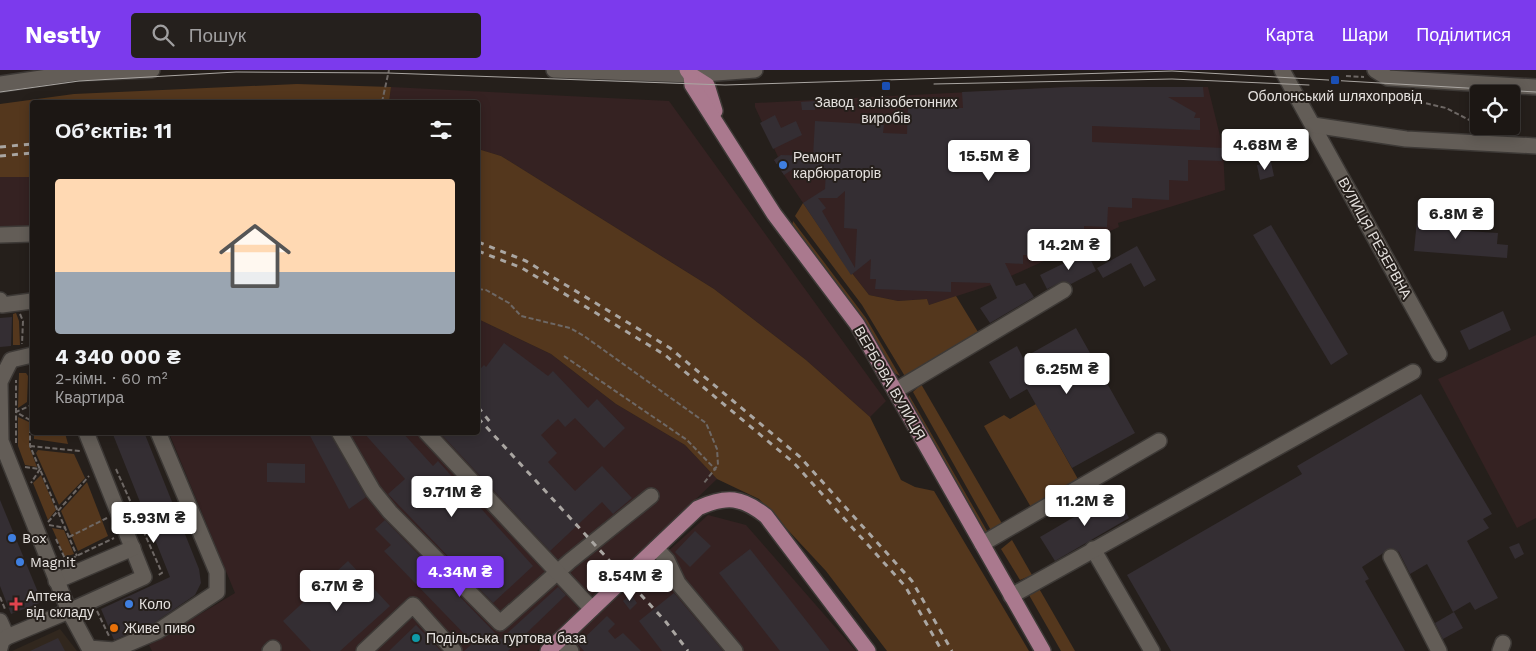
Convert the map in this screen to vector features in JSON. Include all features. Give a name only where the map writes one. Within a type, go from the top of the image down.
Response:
[{"type":"main road","name":"ВЕРБОВА ВУЛИЦЯ","points":[[689,73],[692,86],[720,126],[774,214],[857,324],[1043,651]]},
{"type":"main road","points":[[548,651],[698,508],[718,499],[735,500],[751,504],[766,516],[868,651]]},
{"type":"street","points":[[0,84],[75,73],[152,70]]},
{"type":"street","points":[[554,70],[689,73],[755,70]]},
{"type":"street","name":"ВУЛИЦЯ РЕЗЕРВНА","points":[[1282,70],[1439,354]]},
{"type":"street","points":[[1370,74],[1388,78],[1536,87]]},
{"type":"street","points":[[1313,125],[1406,139],[1536,146]]},
{"type":"street","points":[[0,235],[30,234]]},
{"type":"street","points":[[895,391],[1064,290]]},
{"type":"street","points":[[1,303],[30,301]]},
{"type":"street","points":[[21,363],[0,382],[1,439],[56,581],[69,611],[89,648],[114,650],[158,631],[217,592],[217,572],[159,435]]},
{"type":"street","points":[[1012,596],[1093,548],[1414,372]]},
{"type":"street","points":[[341,435],[373,491],[390,512],[500,622],[557,572],[651,496]]},
{"type":"street","points":[[429,435],[592,610]]},
{"type":"street","points":[[4,618],[2,642],[144,577],[133,548],[81,439]]},
{"type":"street","points":[[982,544],[1159,441]]},
{"type":"street","points":[[56,581],[133,548]]},
{"type":"street","points":[[656,548],[667,560],[678,583],[735,651]]},
{"type":"street","points":[[1093,548],[1151,651]]},
{"type":"street","points":[[1392,557],[1439,651]]},
{"type":"street","points":[[364,651],[413,605],[454,651]]},
{"type":"street","points":[[560,640],[571,651]]},
{"type":"path","points":[[382,100],[389,70]]},
{"type":"path","points":[[1346,76],[1370,74]]},
{"type":"path","points":[[1395,96],[1446,108],[1470,120]]},
{"type":"path","points":[[480,289],[486,290],[509,303],[521,316],[570,328],[706,422],[717,449],[718,465],[716,470],[704,482]]},
{"type":"path","points":[[16,446],[16,412],[23,320],[18,308]]},
{"type":"path","points":[[564,356],[687,440],[716,470]]},
{"type":"path","points":[[21,363],[30,400]]},
{"type":"path","points":[[16,412],[30,405]]},
{"type":"path","points":[[16,412],[30,420],[30,446],[77,556]]},
{"type":"path","points":[[81,439],[80,451],[83,459]]},
{"type":"path","points":[[30,446],[80,451]]},
{"type":"path","points":[[22,460],[34,491]]},
{"type":"path","points":[[25,467],[40,469]]},
{"type":"path","points":[[31,483],[40,469]]},
{"type":"path","points":[[48,524],[89,476],[93,484]]},
{"type":"path","points":[[44,514],[66,561],[115,538],[112,531]]},
{"type":"path","points":[[69,537],[106,518],[109,524]]},
{"type":"path","points":[[48,524],[66,528]]},
{"type":"path","points":[[0,598],[4,618]]},
{"type":"shaded area","points":[[297,84],[391,87],[389,100],[30,100],[30,177],[0,177],[0,104],[74,94]]},
{"type":"shaded area","points":[[391,87],[669,101],[886,401],[870,417],[806,360],[714,289],[501,156],[480,150],[480,100],[389,100]]},
{"type":"shaded area","points":[[1069,87],[1208,87],[1223,148],[1225,190],[1118,223],[1119,227],[991,285],[929,305],[927,299],[898,301],[869,295],[841,259],[774,160],[778,157],[755,107],[755,103]]},
{"type":"shaded area","points":[[480,150],[501,156],[714,289],[806,360],[870,417],[901,480],[915,487],[934,491],[1029,651],[887,651],[826,571],[759,499],[717,479],[685,445],[616,404],[551,354],[480,320]]},
{"type":"shaded area","points":[[0,177],[30,177],[30,226],[0,226]]},
{"type":"shaded area","points":[[803,203],[841,259],[869,295],[898,301],[927,299],[929,305],[956,296],[978,332],[906,378],[862,305],[795,216]]},
{"type":"shaded area","points":[[793,221],[866,318],[900,376],[891,371],[792,227]]},
{"type":"shaded area","points":[[16,313],[19,321],[20,345],[13,345],[13,314]]},
{"type":"shaded area","points":[[480,320],[551,354],[616,404],[685,445],[717,479],[537,651],[152,651],[149,645],[235,593],[170,435],[480,435]]},
{"type":"shaded area","points":[[1536,335],[1536,518],[1517,528],[1438,379]]},
{"type":"shaded area","points":[[19,373],[26,373],[28,376],[27,402],[18,408]]},
{"type":"shaded area","points":[[921,384],[1004,527],[993,534],[913,392]]},
{"type":"shaded area","points":[[909,395],[990,536],[983,534],[909,403]]},
{"type":"shaded area","points":[[1036,404],[1079,481],[1032,509],[984,426],[1004,415],[1010,419]]},
{"type":"shaded area","points":[[18,417],[29,422],[29,446],[37,467],[25,465],[18,446]]},
{"type":"shaded area","points":[[34,435],[66,435],[68,444],[34,439]]},
{"type":"shaded area","points":[[38,450],[74,454],[85,478],[59,505],[36,453]]},
{"type":"shaded area","points":[[41,475],[56,510],[48,520],[33,483]]},
{"type":"shaded area","points":[[87,482],[108,536],[78,551],[61,511]]},
{"type":"shaded area","points":[[708,515],[746,525],[856,651],[558,651]]},
{"type":"shaded area","points":[[52,528],[64,530],[74,554],[65,557]]},
{"type":"shaded area","points":[[1012,540],[1032,575],[1020,580],[1001,549]]},
{"type":"shaded area","points":[[1037,585],[1075,651],[1061,651],[1029,595]]},
{"type":"shaded area","points":[[60,629],[77,651],[12,651]]},
{"type":"building","points":[[1069,87],[1203,87],[1204,97],[1168,97],[1196,113],[1194,118],[1200,118],[1200,130],[1092,126],[1092,142],[1223,148],[1222,161],[1188,160],[1188,181],[1169,180],[1169,200],[1132,198],[1132,208],[1108,207],[1107,227],[1084,226],[1084,233],[1073,232],[1073,236],[1047,235],[1047,250],[1036,249],[1036,255],[1023,255],[1023,264],[1005,263],[1016,286],[1025,283],[1034,297],[990,323],[980,308],[997,298],[990,283],[951,282],[951,292],[875,289],[876,279],[870,279],[871,259],[851,275],[803,203],[825,189],[826,170],[793,169],[784,175],[774,160],[781,155],[813,156],[815,121],[884,125],[883,133],[907,134],[908,107],[963,108],[962,92]],"holes":[[[845,191],[844,228],[857,229],[855,268],[822,211],[826,208],[818,198],[837,198]]]},
{"type":"building","points":[[815,101],[815,110],[802,110],[801,102]]},
{"type":"building","points":[[775,115],[781,128],[796,121],[802,135],[773,149],[760,123]]},
{"type":"building","points":[[1271,162],[1274,176],[1260,180],[1257,165]]},
{"type":"building","points":[[1438,216],[1453,217],[1452,230],[1498,233],[1497,244],[1508,245],[1507,258],[1414,251],[1417,220],[1437,222]]},
{"type":"building","points":[[1271,225],[1348,354],[1331,365],[1253,235]]},
{"type":"building","points":[[1137,246],[1156,280],[1144,287],[1131,263],[1103,278],[1097,268]]},
{"type":"building","points":[[1087,252],[1096,271],[1071,284],[1063,281],[1047,289],[1040,275]]},
{"type":"building","points":[[1503,311],[1511,330],[1469,350],[1460,331]]},
{"type":"building","points":[[12,317],[11,346],[0,347],[0,318]]},
{"type":"building","points":[[1076,328],[1135,433],[1072,468],[1027,389],[1010,399],[989,362],[1017,346],[1023,358]]},
{"type":"building","points":[[504,343],[548,376],[553,371],[588,408],[597,399],[625,428],[604,448],[575,418],[565,427],[558,419],[541,435],[557,453],[548,462],[575,491],[602,466],[632,498],[613,514],[602,502],[550,551],[442,435],[480,435],[480,369],[484,365],[486,367]]},
{"type":"building","points":[[1421,394],[1492,514],[1483,519],[1489,528],[1467,541],[1498,598],[1475,610],[1470,602],[1453,612],[1427,564],[1410,574],[1399,552],[1391,548],[1362,567],[1369,579],[1365,581],[1405,651],[1171,651],[1127,575],[1302,474],[1297,466]]},
{"type":"building","points":[[113,435],[145,435],[199,569],[201,583],[195,595],[154,623],[114,640],[101,609],[170,577]]},
{"type":"building","points":[[310,435],[331,435],[366,497],[349,509]]},
{"type":"building","points":[[366,435],[405,435],[433,466],[438,461],[533,566],[493,603],[388,494],[405,479]]},
{"type":"building","points":[[267,463],[305,464],[305,483],[267,482]]},
{"type":"building","points":[[1115,493],[1129,518],[1055,561],[1040,537]]},
{"type":"building","points":[[0,500],[42,602],[11,614],[0,586]]},
{"type":"building","points":[[385,520],[501,639],[558,587],[566,595],[508,651],[464,651],[473,643],[384,551],[391,545],[375,529]]},
{"type":"building","points":[[695,531],[711,546],[690,567],[675,552]]},
{"type":"building","points":[[1519,543],[1524,554],[1515,559],[1509,547]]},
{"type":"building","points":[[750,549],[830,651],[780,651],[719,573]]},
{"type":"building","points":[[348,561],[390,606],[340,651],[311,651],[283,621]]},
{"type":"building","points":[[660,568],[664,576],[652,589],[645,582]]},
{"type":"building","points":[[674,593],[723,651],[662,651],[639,621]]},
{"type":"building","points":[[631,594],[637,603],[630,610],[623,601]]},
{"type":"building","points":[[1454,612],[1463,628],[1443,639],[1435,623]]},
{"type":"building","points":[[607,616],[615,624],[608,631],[615,639],[623,633],[641,651],[584,651],[578,644]]},
{"type":"building","name":"Подільська гуртова база","points":[[416,625],[441,651],[389,651]]},
{"type":"building","points":[[58,638],[65,651],[30,651]]},
{"type":"tram line","points":[[0,92],[79,81],[236,72],[388,73],[725,85],[1172,71],[1536,92]]},
{"type":"tram line","points":[[934,84],[1172,79],[1309,85]]},
{"type":"railway","points":[[0,147],[30,144]]},
{"type":"railway","points":[[0,156],[30,153]]},
{"type":"railway","points":[[480,243],[526,261],[670,348],[800,457],[912,581],[952,651]]},
{"type":"railway","points":[[480,252],[522,268],[665,355],[794,463],[905,586],[942,651]]},
{"type":"railway","points":[[480,410],[490,422]]},
{"type":"railway","points":[[480,420],[666,622],[688,651]]},
{"type":"place","name":"Оболонський шляхопровід","points":[[1335,80]]},
{"type":"place","name":"Завод залізобетонних виробів","points":[[886,86]]},
{"type":"place","name":"Ремонт карбюраторів","points":[[783,165]]},
{"type":"place","name":"Box","points":[[12,538]]},
{"type":"place","name":"Magnit","points":[[20,562]]},
{"type":"place","name":"Аптека від складу","points":[[16,604]]},
{"type":"place","name":"Коло","points":[[129,604]]},
{"type":"place","name":"Живе пиво","points":[[114,628]]},
{"type":"place","name":"Подільська гуртова база","points":[[416,638]]}]
